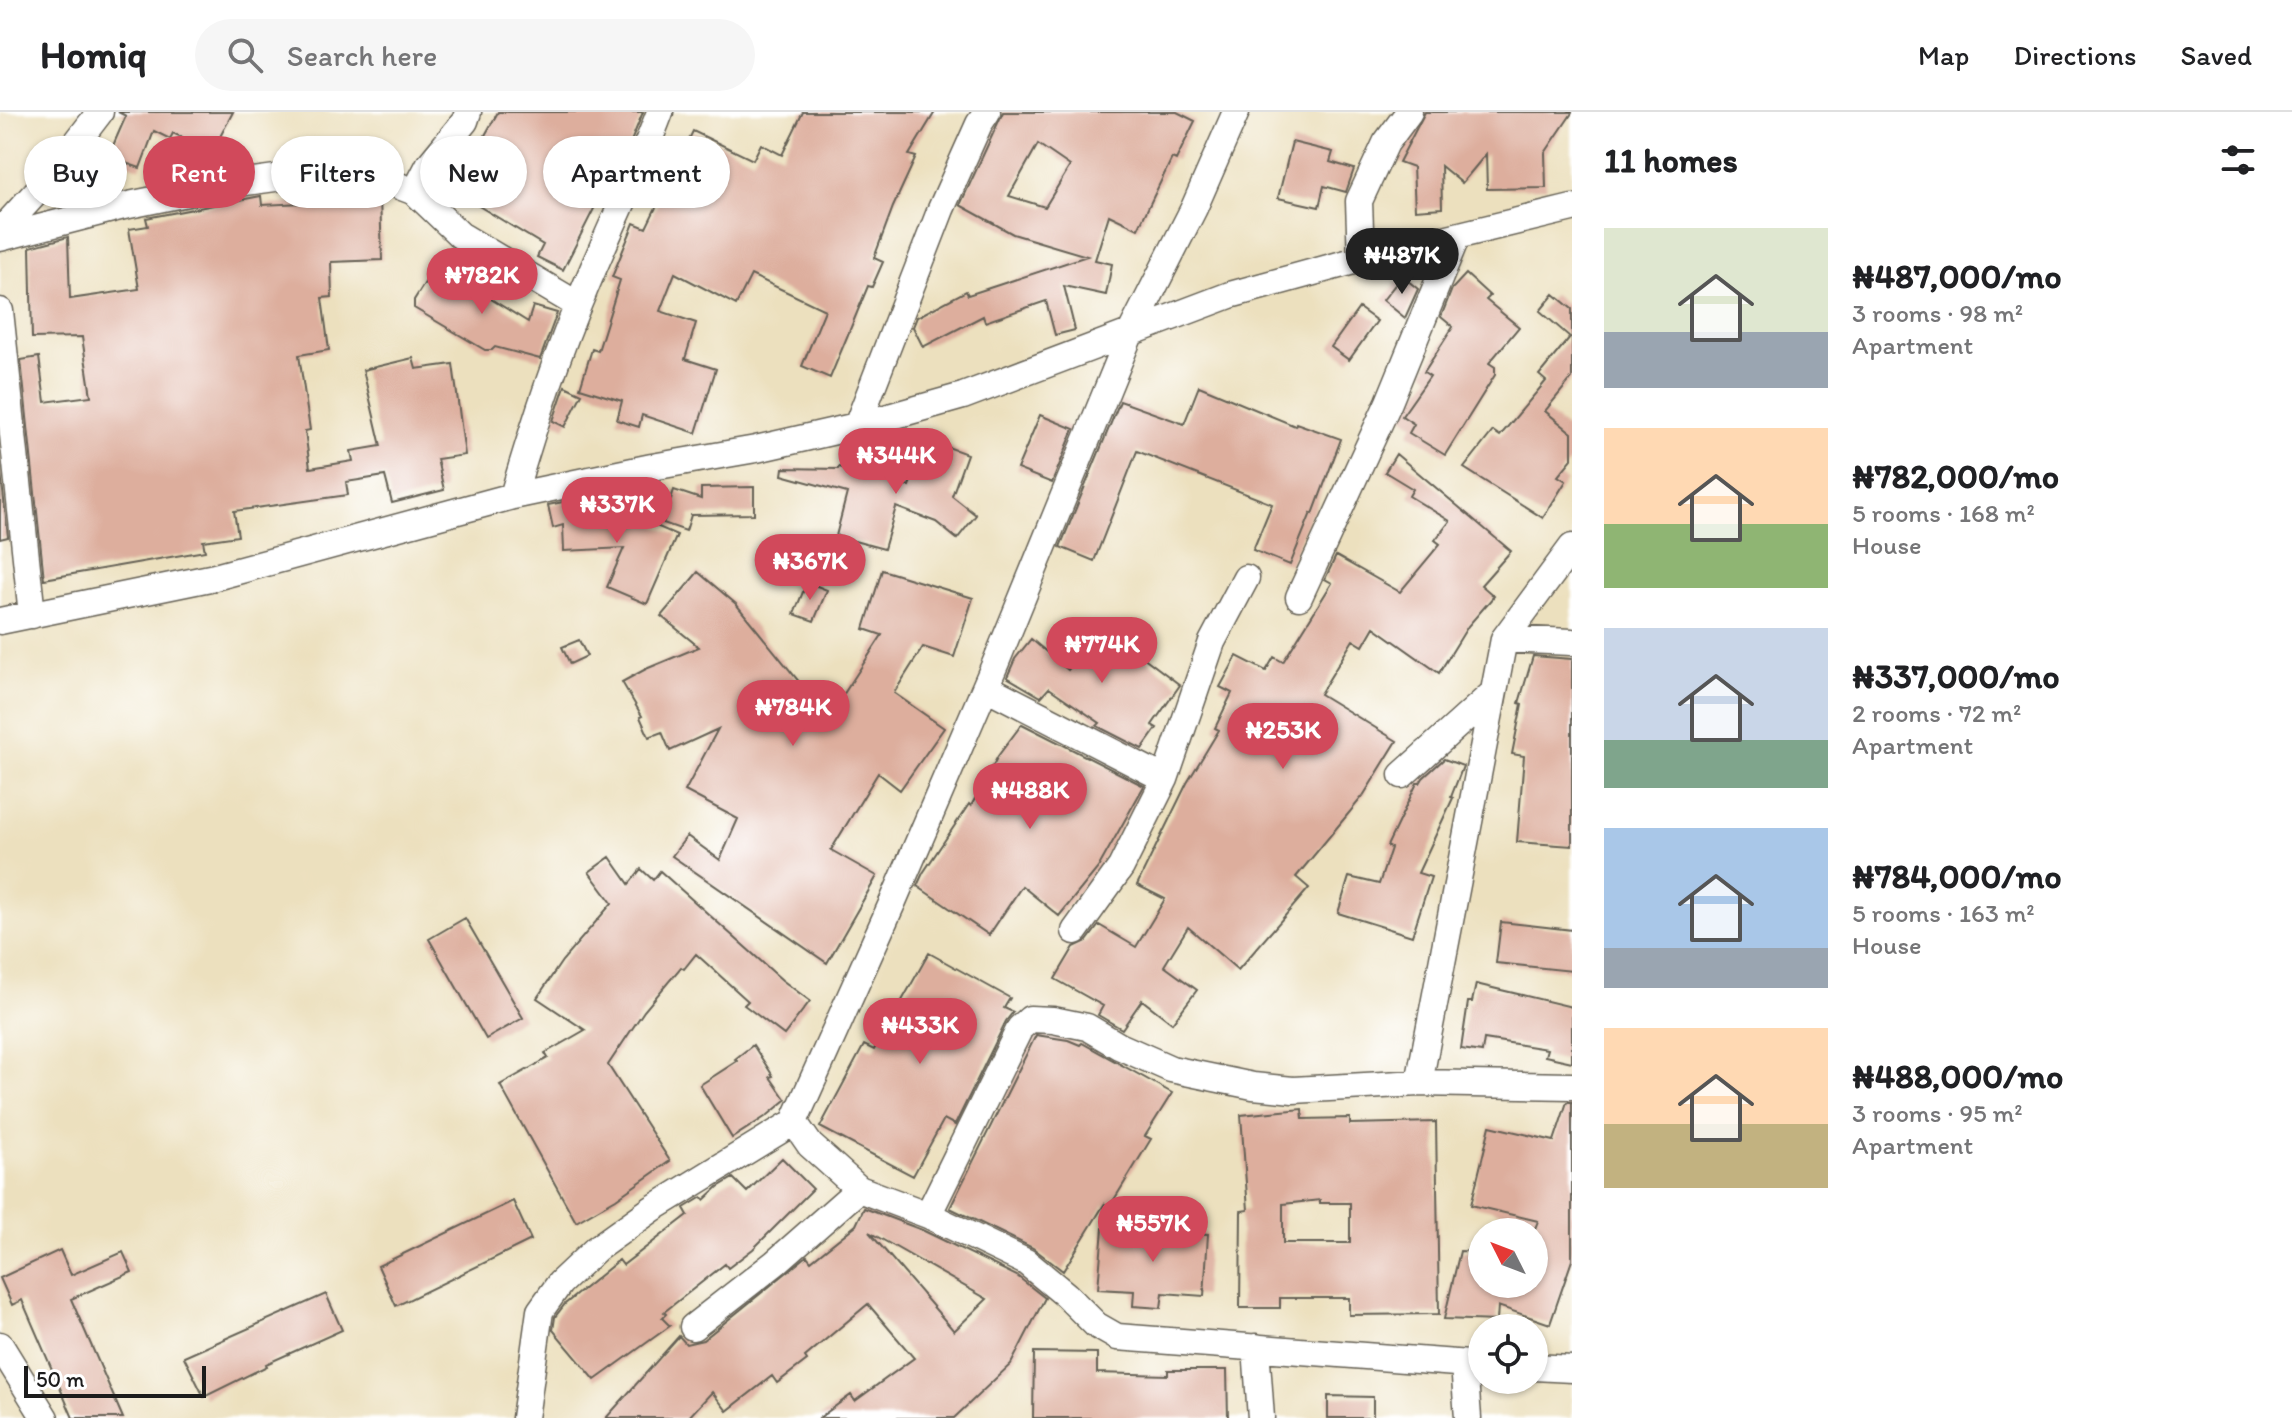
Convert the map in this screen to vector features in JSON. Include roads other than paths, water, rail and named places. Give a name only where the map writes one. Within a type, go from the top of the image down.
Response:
[{"type":"street","points":[[0,232],[51,176],[100,112]]},
{"type":"street","points":[[415,192],[429,165],[465,121],[468,112]]},
{"type":"street","points":[[513,496],[534,426],[578,305],[660,112]]},
{"type":"street","points":[[857,426],[941,209],[987,112]]},
{"type":"street","points":[[525,1418],[540,1311],[560,1283],[596,1249],[652,1209],[794,1122],[986,687],[1130,334],[1194,208],[1236,112]]},
{"type":"street","points":[[1361,259],[1359,201],[1386,143],[1409,112]]},
{"type":"street","points":[[0,238],[124,206],[231,184],[290,176],[362,172],[415,192],[460,235],[578,305]]},
{"type":"street","points":[[0,621],[215,577],[513,496],[857,426],[963,396],[1230,295],[1361,259],[1572,208]]},
{"type":"street","points":[[1299,597],[1389,402],[1456,238]]},
{"type":"street","points":[[0,311],[32,615]]},
{"type":"street","points":[[1419,1083],[1504,639],[1572,547]]},
{"type":"street","points":[[1075,931],[1121,867],[1165,779],[1212,642],[1246,578]]},
{"type":"street","points":[[1504,639],[1572,642]]},
{"type":"street","points":[[986,687],[1165,779]]},
{"type":"street","points":[[1402,775],[1493,693]]},
{"type":"street","points":[[928,1215],[1020,1028],[1030,1019],[1087,1027],[1119,1046],[1171,1069],[1253,1086],[1293,1090],[1419,1083],[1572,1086]]},
{"type":"street","points":[[794,1122],[810,1145],[859,1189],[928,1215],[1026,1262],[1096,1325],[1117,1337],[1468,1364]]},
{"type":"street","points":[[693,1327],[775,1263],[859,1189]]},
{"type":"street","points":[[0,1345],[45,1418]]},
{"type":"street","points":[[1256,1347],[1261,1418]]},
{"type":"street","points":[[1548,1368],[1572,1369]]},
{"type":"street","points":[[1468,1418],[1470,1394]]}]
